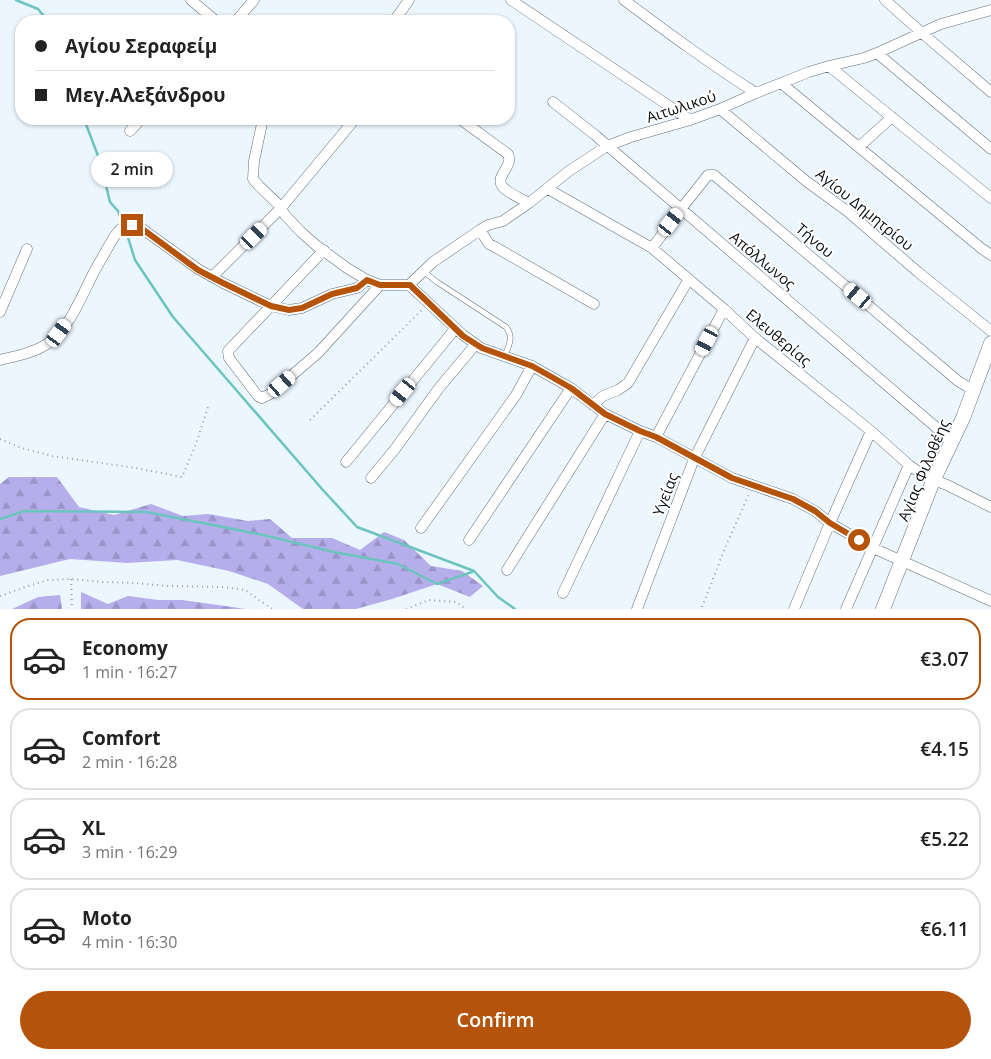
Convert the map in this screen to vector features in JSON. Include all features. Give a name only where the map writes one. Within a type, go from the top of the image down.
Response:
[{"type":"street","points":[[191,0],[209,15]]},
{"type":"street","points":[[241,15],[254,0]]},
{"type":"street","points":[[398,15],[409,0]]},
{"type":"street","points":[[511,0],[690,120]]},
{"type":"street","points":[[624,0],[710,63],[756,93]]},
{"type":"street","points":[[885,0],[991,92]]},
{"type":"street","name":"Αιτωλικού","points":[[410,285],[433,262],[488,225],[503,221],[548,189],[569,171],[606,146],[690,120],[781,82],[829,66],[864,58],[941,24],[991,10]]},
{"type":"street","points":[[877,53],[991,149]]},
{"type":"street","points":[[829,66],[991,198]]},
{"type":"street","points":[[781,82],[991,255]]},
{"type":"street","name":"Απόλλωνος","points":[[553,102],[595,135],[952,441]]},
{"type":"street","name":"Αγίου Δημητρίου","points":[[720,109],[991,331]]},
{"type":"street","points":[[859,147],[892,117]]},
{"type":"street","points":[[130,131],[136,125]]},
{"type":"street","points":[[262,125],[254,160],[253,179],[279,205],[285,215],[301,232],[348,268],[367,280],[380,285],[410,285],[455,329],[482,348],[532,366],[571,388],[605,414],[656,437],[732,478],[793,499],[873,548],[991,601]]},
{"type":"street","points":[[212,277],[281,208],[350,125]]},
{"type":"street","points":[[468,125],[510,156],[510,162],[501,179],[501,184],[505,189],[529,203]]},
{"type":"street","name":"Τήνου","points":[[652,248],[708,175],[714,175],[958,382],[972,390]]},
{"type":"street","name":"Ελευθερίας","points":[[548,189],[652,248],[724,308],[755,338],[871,431],[926,478],[947,485],[991,506]]},
{"type":"street","points":[[0,360],[39,348],[47,344],[59,333],[72,314],[117,232],[123,227],[132,225],[141,228],[198,270],[271,306],[289,310],[302,308],[332,294],[357,288],[367,280]]},
{"type":"street","points":[[480,230],[490,244],[594,304]]},
{"type":"street","points":[[0,312],[27,249]]},
{"type":"street","points":[[324,250],[228,353],[229,358],[256,395],[262,398],[270,394],[318,353],[380,285]]},
{"type":"street","points":[[593,404],[603,396],[618,390],[628,383],[688,279]]},
{"type":"street","points":[[656,437],[724,308]]},
{"type":"street","points":[[346,462],[455,329]]},
{"type":"street","name":"Υγείας","points":[[637,609],[694,459],[755,338]]},
{"type":"street","name":"Αγίας Φιλοθέης","points":[[883,609],[933,481],[962,418],[972,390],[987,365],[991,342]]},
{"type":"street","points":[[371,478],[439,388],[476,344]]},
{"type":"street","points":[[421,528],[516,395],[532,366]]},
{"type":"street","points":[[469,540],[571,388]]},
{"type":"street","points":[[507,570],[605,414]]},
{"type":"street","points":[[563,593],[640,431]]},
{"type":"street","points":[[794,609],[871,431]]},
{"type":"street","points":[[846,609],[909,464]]},
{"type":"lane","points":[[423,271],[506,327],[510,338],[505,356]]},
{"type":"path","points":[[310,420],[428,303]]},
{"type":"path","points":[[0,439],[22,448],[52,456],[182,476],[196,444],[209,404]]},
{"type":"path","points":[[702,606],[752,485]]},
{"type":"path","points":[[0,596],[48,580],[71,579],[168,586],[224,587],[245,590],[272,609]]},
{"type":"path","points":[[71,579],[72,609]]},
{"type":"path","points":[[406,609],[429,600],[456,602],[466,609]]},
{"type":"green space","points":[[9,477],[57,477],[79,507],[114,515],[151,504],[183,516],[208,514],[248,521],[270,519],[292,538],[332,538],[360,550],[384,532],[404,540],[431,566],[462,571],[483,586],[470,597],[437,584],[356,609],[303,609],[268,584],[229,571],[177,560],[127,563],[70,559],[0,576],[0,484]]},
{"type":"green space","points":[[81,592],[108,604],[128,596],[158,600],[182,600],[246,609],[81,609]]},
{"type":"green space","points":[[60,595],[62,609],[12,609],[38,597]]},
{"type":"waterway","points":[[16,0],[38,9],[43,15]]},
{"type":"waterway","points":[[86,125],[100,161],[110,202],[118,211],[122,221]]},
{"type":"waterway","points":[[126,231],[135,260],[173,317],[357,527],[474,571],[498,597],[515,609]]},
{"type":"waterway","points":[[0,519],[24,511],[147,512],[398,564],[437,584],[472,572]]},
{"type":"route","points":[[132,225],[141,228],[198,270],[271,306],[289,310],[296,310],[332,294],[357,288],[367,280],[380,285],[410,285],[463,336],[482,348],[532,366],[571,388],[605,414],[656,437],[732,478],[793,499],[859,540]]}]
